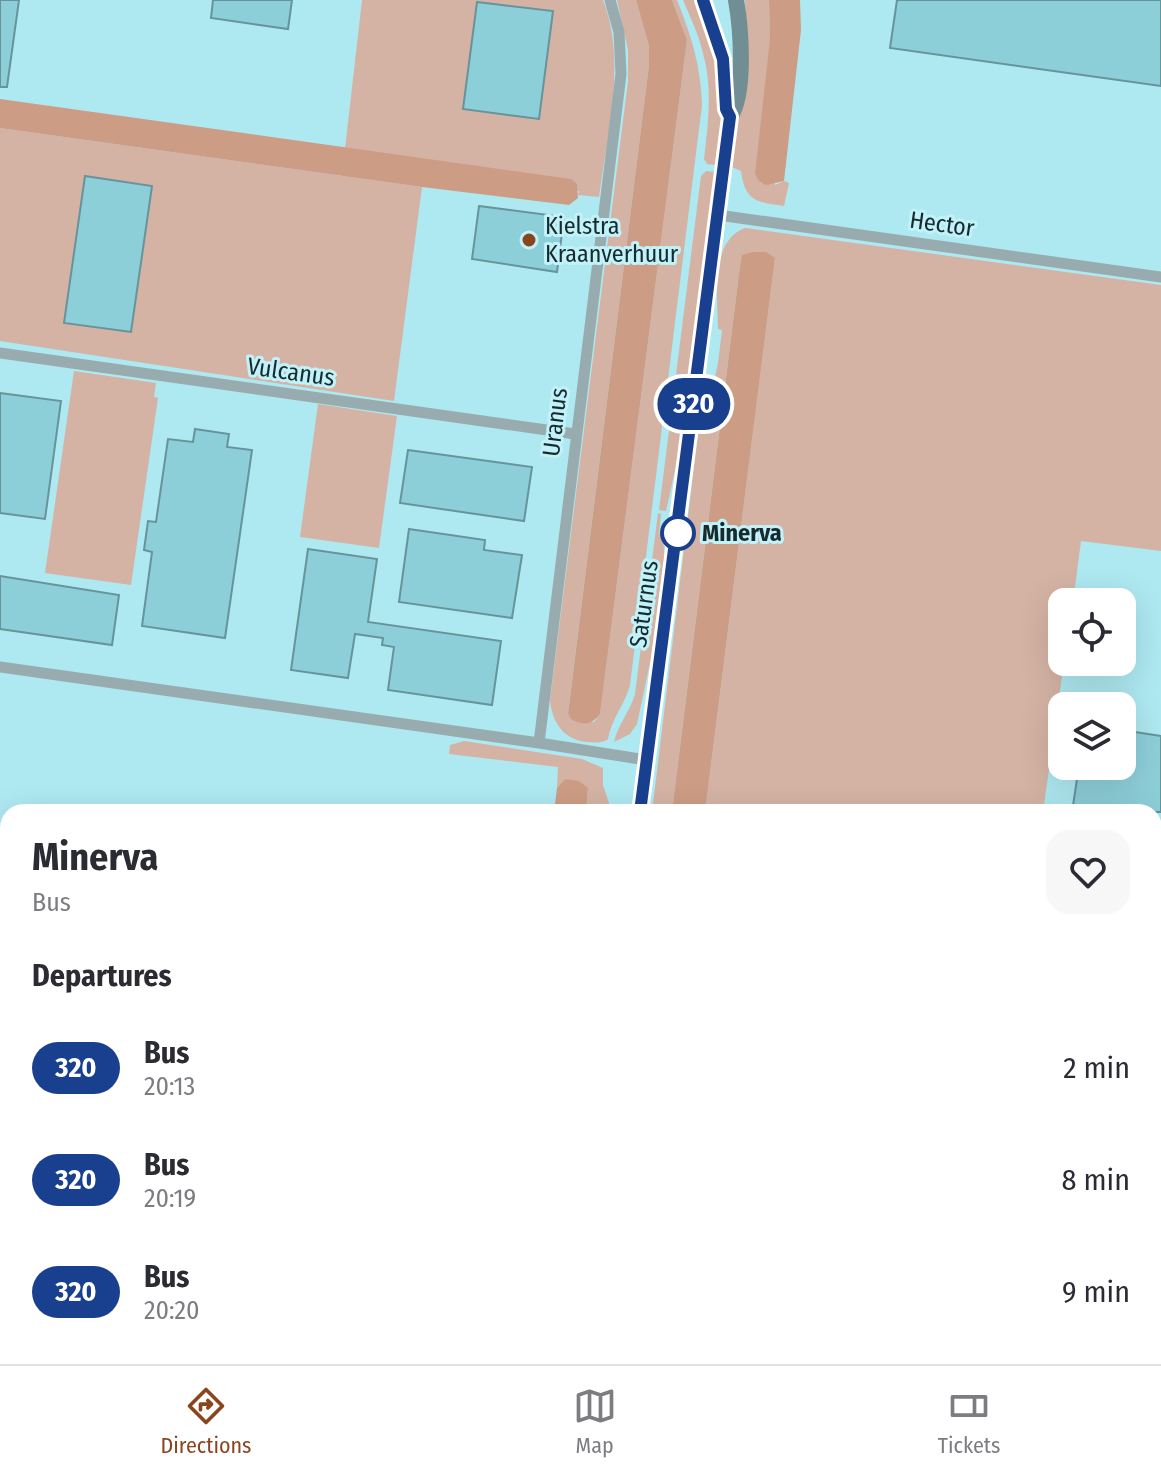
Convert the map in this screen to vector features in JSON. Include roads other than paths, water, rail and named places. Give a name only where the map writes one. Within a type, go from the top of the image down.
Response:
[{"type":"main road","name":"Saturnus","points":[[703,0],[723,59],[726,109],[730,117]]},
{"type":"main road","name":"Saturnus","points":[[641,804],[730,117],[736,109],[740,37],[736,0]]},
{"type":"street","name":"Uranus","points":[[539,743],[621,74],[619,32],[610,0]]},
{"type":"street","name":"Hector","points":[[718,215],[1161,277]]},
{"type":"street","name":"Vulcanus","points":[[0,353],[575,434]]},
{"type":"street","points":[[0,667],[646,760]]},
{"type":"place","name":"Kielstra Kraanverhuur","points":[[529,240]]},
{"type":"place","name":"Minerva","points":[[678,533]]}]
